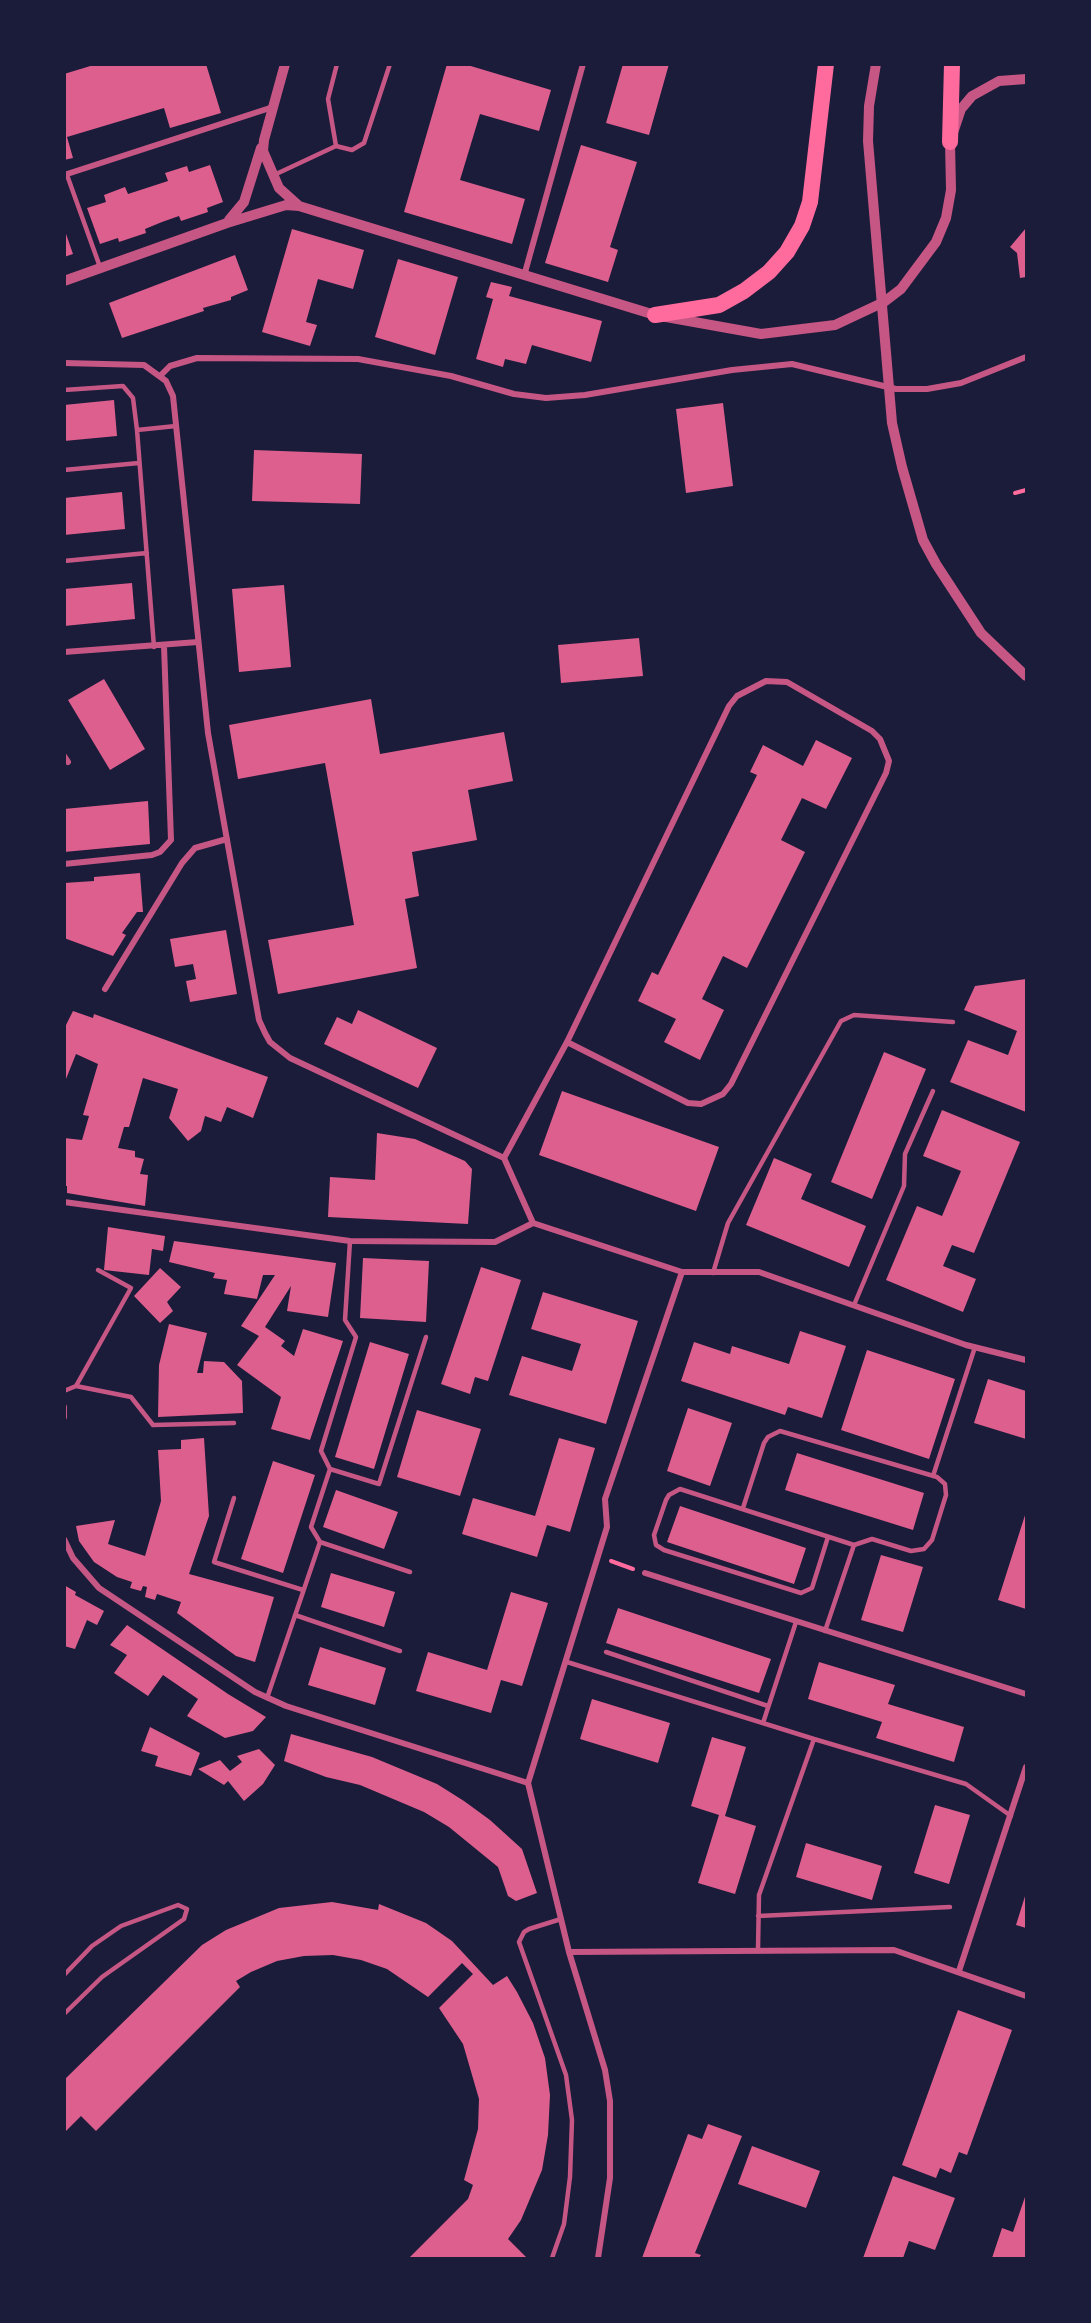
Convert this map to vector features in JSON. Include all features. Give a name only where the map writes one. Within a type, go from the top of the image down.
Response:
[{"type":"highway","points":[[655,315],[719,305],[744,291],[769,272],[787,252],[802,226],[810,202],[826,64]]},
{"type":"highway","points":[[950,142],[952,64]]},
{"type":"street","points":[[227,223],[244,202],[285,64]]},
{"type":"street","points":[[524,277],[583,64]]},
{"type":"street","points":[[876,64],[869,106],[868,141],[892,423],[912,506],[923,540],[936,564],[981,633],[1026,676]]},
{"type":"street","points":[[64,281],[273,207],[299,206],[524,277],[655,315],[761,334],[835,325],[884,302],[902,289],[936,242],[946,218],[951,190],[950,142],[961,109],[972,96],[999,81],[1026,79]]},
{"type":"street","points":[[66,175],[274,107]]},
{"type":"street","points":[[264,140],[263,152],[272,176],[279,188],[299,206]]},
{"type":"street","points":[[160,376],[170,366],[197,358],[358,359],[451,376],[514,394],[546,398],[585,395],[732,370],[792,364],[896,389],[927,389],[961,383],[1026,357]]},
{"type":"street","points":[[64,363],[144,365],[160,376],[170,388],[173,396],[208,733],[259,1020],[270,1042],[290,1058],[504,1158],[533,1223]]},
{"type":"street","points":[[64,652],[198,642]]},
{"type":"street","points":[[64,864],[152,855],[160,852],[171,840],[164,646]]},
{"type":"street","points":[[504,1158],[567,1042],[729,706],[737,696],[766,681],[787,682],[872,731],[880,739],[887,749],[889,761],[886,773],[731,1084],[723,1094],[701,1104],[688,1103],[567,1042]]},
{"type":"street","points":[[105,989],[182,863],[195,848],[227,838]]},
{"type":"street","points":[[64,1202],[350,1241],[495,1242],[533,1223],[682,1272],[759,1272],[975,1347],[1026,1360]]},
{"type":"street","points":[[598,2259],[610,2178],[609,2101],[605,2070],[569,1952],[528,1783],[608,1527],[605,1498],[682,1272]]},
{"type":"street","points":[[64,1407],[64,1417]]},
{"type":"street","points":[[64,1539],[82,1570],[99,1588],[267,1698],[528,1783]]},
{"type":"street","points":[[645,1573],[1026,1694]]},
{"type":"street","points":[[959,1971],[1026,1767]]},
{"type":"street","points":[[569,1952],[758,1949],[894,1950],[1026,1996]]},
{"type":"lane","points":[[336,146],[328,99],[337,64]]},
{"type":"lane","points":[[272,176],[336,146],[352,150],[364,143],[390,64]]},
{"type":"lane","points":[[66,175],[100,267]]},
{"type":"lane","points":[[64,390],[123,386],[133,398],[154,647]]},
{"type":"lane","points":[[136,430],[176,426]]},
{"type":"lane","points":[[64,470],[140,463]]},
{"type":"lane","points":[[64,561],[147,553]]},
{"type":"lane","points":[[713,1273],[728,1223],[842,1021],[854,1015],[953,1022]]},
{"type":"lane","points":[[854,1305],[904,1186],[905,1154],[933,1091]]},
{"type":"lane","points":[[350,1241],[345,1320],[356,1336],[321,1450],[330,1469],[311,1527],[320,1542],[410,1572]]},
{"type":"lane","points":[[76,1386],[130,1288],[98,1270]]},
{"type":"lane","points":[[330,1469],[379,1484],[426,1338]]},
{"type":"lane","points":[[933,1476],[975,1347]]},
{"type":"lane","points":[[64,1391],[76,1386],[130,1396],[153,1425],[234,1423]]},
{"type":"lane","points":[[743,1508],[764,1443],[768,1437],[780,1431],[933,1476],[941,1479],[947,1489],[928,1545],[924,1549],[911,1551],[872,1539],[854,1545],[684,1490],[674,1492],[666,1500],[654,1540],[664,1550],[801,1593],[812,1588],[828,1537]]},
{"type":"lane","points":[[234,1498],[214,1562],[303,1590]]},
{"type":"lane","points":[[267,1698],[320,1542]]},
{"type":"lane","points":[[825,1632],[854,1545]]},
{"type":"lane","points":[[295,1615],[400,1651]]},
{"type":"lane","points":[[762,1723],[796,1622]]},
{"type":"lane","points":[[606,1652],[768,1706]]},
{"type":"lane","points":[[567,1662],[966,1784],[1011,1816]]},
{"type":"lane","points":[[758,1949],[759,1895],[814,1739]]},
{"type":"lane","points":[[64,1975],[92,1946],[121,1926],[178,1905],[187,1909],[184,1919],[102,1977],[64,2014]]},
{"type":"lane","points":[[759,1916],[950,1907]]},
{"type":"lane","points":[[552,2259],[564,2224],[570,2177],[572,2120],[566,2075],[519,1942],[524,1932],[529,1929],[561,1919]]},
{"type":"path","points":[[1015,493],[1026,490]]},
{"type":"path","points":[[598,1557],[645,1573]]},
{"type":"building","points":[[97,64],[206,64],[221,113],[170,128],[164,108],[67,137],[73,158],[64,160],[64,74]]},
{"type":"building","points":[[447,64],[464,64],[551,90],[539,131],[480,114],[460,180],[525,199],[512,244],[404,212]]},
{"type":"building","points":[[623,64],[669,64],[649,135],[606,123]]},
{"type":"building","points":[[581,145],[637,162],[610,247],[618,250],[608,282],[545,263]]},
{"type":"building","points":[[210,165],[223,202],[207,208],[208,212],[181,221],[179,216],[145,229],[146,233],[119,242],[118,238],[100,244],[87,208],[106,202],[104,195],[125,187],[128,194],[168,181],[165,173],[187,166],[189,172]]},
{"type":"building","points":[[64,228],[73,254],[64,257]]},
{"type":"building","points":[[1026,228],[1026,277],[1020,278],[1017,253],[1010,247]]},
{"type":"building","points":[[292,229],[364,250],[353,289],[318,279],[306,322],[317,325],[310,346],[262,332]]},
{"type":"building","points":[[235,255],[248,290],[231,297],[231,300],[203,308],[204,311],[122,338],[109,303]]},
{"type":"building","points":[[398,259],[458,277],[435,355],[375,337]]},
{"type":"building","points":[[491,282],[512,287],[509,296],[602,321],[591,362],[532,345],[526,364],[505,359],[503,367],[476,359],[493,299],[486,297]]},
{"type":"building","points":[[114,400],[117,436],[64,441],[64,405]]},
{"type":"building","points":[[723,403],[733,486],[686,493],[676,409]]},
{"type":"building","points":[[254,450],[362,454],[360,504],[252,501]]},
{"type":"building","points":[[122,492],[125,529],[64,535],[64,498]]},
{"type":"building","points":[[132,583],[135,619],[64,626],[64,589]]},
{"type":"building","points":[[284,585],[291,667],[239,672],[232,589]]},
{"type":"building","points":[[639,638],[643,676],[561,683],[558,645]]},
{"type":"building","points":[[104,679],[145,749],[110,770],[68,700]]},
{"type":"building","points":[[371,699],[380,754],[504,732],[513,781],[468,790],[477,840],[412,852],[419,896],[405,899],[417,968],[278,994],[268,940],[354,925],[325,763],[238,779],[229,725]]},
{"type":"building","points":[[816,740],[852,758],[826,809],[802,798],[781,840],[805,852],[747,968],[723,956],[702,999],[724,1010],[700,1060],[664,1042],[676,1019],[638,1001],[652,972],[658,975],[757,775],[750,772],[763,745],[803,766]]},
{"type":"building","points":[[148,801],[150,844],[64,852],[64,809]]},
{"type":"building","points":[[140,873],[143,912],[137,912],[122,933],[126,935],[113,956],[64,938],[64,883],[94,881],[94,877]]},
{"type":"building","points":[[226,930],[237,994],[190,1002],[186,981],[196,979],[193,964],[175,967],[170,939]]},
{"type":"building","points":[[1026,979],[1026,1112],[950,1082],[968,1040],[1008,1055],[1017,1031],[964,1010],[975,986]]},
{"type":"building","points":[[358,1010],[437,1048],[418,1088],[324,1044],[337,1017],[352,1024]]},
{"type":"building","points":[[73,1011],[93,1018],[94,1014],[268,1077],[253,1118],[227,1107],[221,1122],[205,1116],[201,1131],[188,1141],[169,1118],[178,1089],[143,1078],[129,1127],[124,1127],[118,1148],[135,1151],[135,1157],[144,1159],[140,1174],[148,1175],[145,1206],[67,1193],[67,1186],[64,1186],[64,1138],[82,1140],[89,1116],[83,1115],[98,1064],[76,1054],[64,1084],[64,1029]]},
{"type":"building","points":[[884,1052],[926,1069],[872,1199],[831,1182]]},
{"type":"building","points":[[562,1091],[719,1147],[696,1211],[539,1155]]},
{"type":"building","points":[[942,1110],[1020,1142],[974,1253],[952,1245],[943,1266],[976,1279],[963,1312],[886,1280],[917,1206],[942,1216],[961,1171],[923,1156]]},
{"type":"building","points":[[377,1133],[415,1139],[465,1161],[472,1169],[468,1224],[328,1217],[330,1177],[375,1180]]},
{"type":"building","points":[[774,1158],[812,1174],[801,1199],[866,1226],[849,1267],[746,1225]]},
{"type":"building","points":[[108,1227],[165,1236],[163,1251],[152,1249],[149,1275],[104,1270]]},
{"type":"building","points":[[174,1241],[336,1263],[328,1317],[287,1311],[291,1286],[265,1327],[285,1341],[281,1346],[294,1356],[303,1329],[343,1341],[310,1440],[271,1429],[281,1397],[237,1365],[259,1336],[241,1326],[275,1275],[263,1275],[257,1299],[224,1294],[227,1280],[213,1278],[215,1273],[169,1262]]},
{"type":"building","points":[[363,1258],[429,1261],[426,1322],[360,1318]]},
{"type":"building","points":[[481,1267],[521,1280],[488,1381],[475,1377],[470,1394],[441,1384]]},
{"type":"building","points":[[160,1268],[181,1287],[167,1302],[173,1311],[160,1323],[134,1296]]},
{"type":"building","points":[[543,1292],[638,1321],[606,1424],[509,1395],[522,1356],[572,1371],[581,1344],[531,1329]]},
{"type":"building","points":[[169,1324],[207,1333],[197,1373],[203,1373],[204,1361],[224,1362],[242,1381],[243,1413],[158,1417],[159,1365]]},
{"type":"building","points":[[800,1331],[846,1346],[822,1418],[788,1407],[785,1415],[681,1381],[694,1342],[730,1354],[732,1346],[789,1364]]},
{"type":"building","points":[[370,1342],[409,1354],[374,1469],[335,1457]]},
{"type":"building","points":[[867,1350],[955,1379],[929,1459],[841,1430]]},
{"type":"building","points":[[988,1379],[1026,1391],[1026,1439],[974,1423]]},
{"type":"building","points":[[688,1408],[732,1423],[710,1486],[667,1471]]},
{"type":"building","points":[[417,1410],[481,1429],[460,1496],[397,1477]]},
{"type":"building","points":[[204,1438],[209,1516],[189,1574],[274,1597],[255,1662],[236,1656],[177,1613],[181,1602],[157,1594],[155,1600],[145,1597],[147,1587],[143,1586],[141,1591],[130,1588],[132,1582],[117,1577],[94,1562],[79,1541],[76,1526],[115,1520],[108,1544],[145,1556],[161,1501],[158,1450],[181,1449],[181,1440]]},
{"type":"building","points":[[559,1438],[595,1448],[570,1532],[547,1525],[537,1557],[462,1534],[473,1498],[535,1516]]},
{"type":"building","points":[[797,1453],[924,1493],[913,1530],[785,1490]]},
{"type":"building","points":[[273,1461],[315,1475],[283,1573],[241,1559]]},
{"type":"building","points":[[336,1490],[398,1512],[384,1549],[323,1527]]},
{"type":"building","points":[[680,1506],[806,1548],[794,1584],[667,1542]]},
{"type":"building","points":[[1026,1512],[1026,1609],[998,1600]]},
{"type":"building","points":[[881,1555],[923,1567],[903,1632],[861,1620]]},
{"type":"building","points":[[331,1573],[395,1592],[384,1627],[321,1607]]},
{"type":"building","points":[[64,1585],[76,1592],[75,1595],[104,1611],[97,1625],[87,1620],[75,1649],[64,1646]]},
{"type":"building","points":[[511,1592],[548,1603],[522,1686],[501,1680],[491,1713],[416,1691],[428,1652],[487,1670]]},
{"type":"building","points":[[618,1608],[771,1659],[759,1693],[606,1643]]},
{"type":"building","points":[[127,1625],[266,1717],[253,1731],[225,1738],[187,1716],[198,1699],[163,1675],[148,1696],[114,1673],[127,1655],[110,1645]]},
{"type":"building","points":[[320,1647],[386,1668],[375,1705],[308,1685]]},
{"type":"building","points":[[819,1662],[895,1685],[888,1704],[964,1727],[954,1762],[876,1738],[882,1722],[808,1699]]},
{"type":"building","points":[[592,1699],[670,1723],[658,1763],[580,1739]]},
{"type":"building","points":[[150,1727],[200,1753],[191,1776],[155,1766],[158,1756],[141,1751]]},
{"type":"building","points":[[291,1734],[372,1757],[437,1784],[464,1801],[490,1820],[522,1849],[537,1893],[516,1901],[508,1896],[498,1867],[449,1827],[424,1812],[360,1785],[326,1777],[284,1761]]},
{"type":"building","points":[[712,1737],[746,1747],[725,1816],[756,1826],[735,1894],[698,1883],[719,1815],[691,1806]]},
{"type":"building","points":[[259,1749],[275,1765],[263,1784],[244,1801],[228,1781],[224,1785],[198,1769],[220,1760],[230,1771],[242,1762],[237,1756]]},
{"type":"building","points":[[935,1805],[970,1815],[949,1884],[914,1873]]},
{"type":"building","points":[[806,1843],[882,1866],[872,1900],[796,1877]]},
{"type":"building","points":[[1026,1893],[1026,1928],[1016,1925]]},
{"type":"building","points":[[332,1902],[378,1910],[379,1904],[426,1923],[452,1941],[493,1985],[507,1976],[517,1992],[533,2023],[545,2058],[550,2095],[548,2135],[542,2170],[521,2220],[508,2239],[527,2258],[409,2258],[468,2199],[473,2185],[464,2180],[478,2129],[479,2099],[463,2044],[439,2008],[473,1974],[462,1963],[428,1997],[387,1969],[361,1960],[333,1955],[304,1956],[277,1961],[251,1972],[236,1981],[240,1987],[96,2131],[81,2116],[64,2133],[64,2080],[202,1945],[226,1930],[279,1908]]},
{"type":"building","points":[[958,2010],[1012,2030],[967,2155],[959,2152],[951,2173],[940,2168],[936,2178],[902,2165]]},
{"type":"building","points":[[708,2124],[742,2136],[695,2253],[701,2255],[699,2258],[642,2258],[688,2134],[702,2139]]},
{"type":"building","points":[[752,2146],[820,2171],[806,2208],[738,2184]]},
{"type":"building","points":[[893,2176],[955,2198],[935,2250],[909,2241],[903,2258],[863,2258]]},
{"type":"building","points":[[1026,2194],[1026,2258],[992,2258],[1002,2228],[1013,2232]]}]
